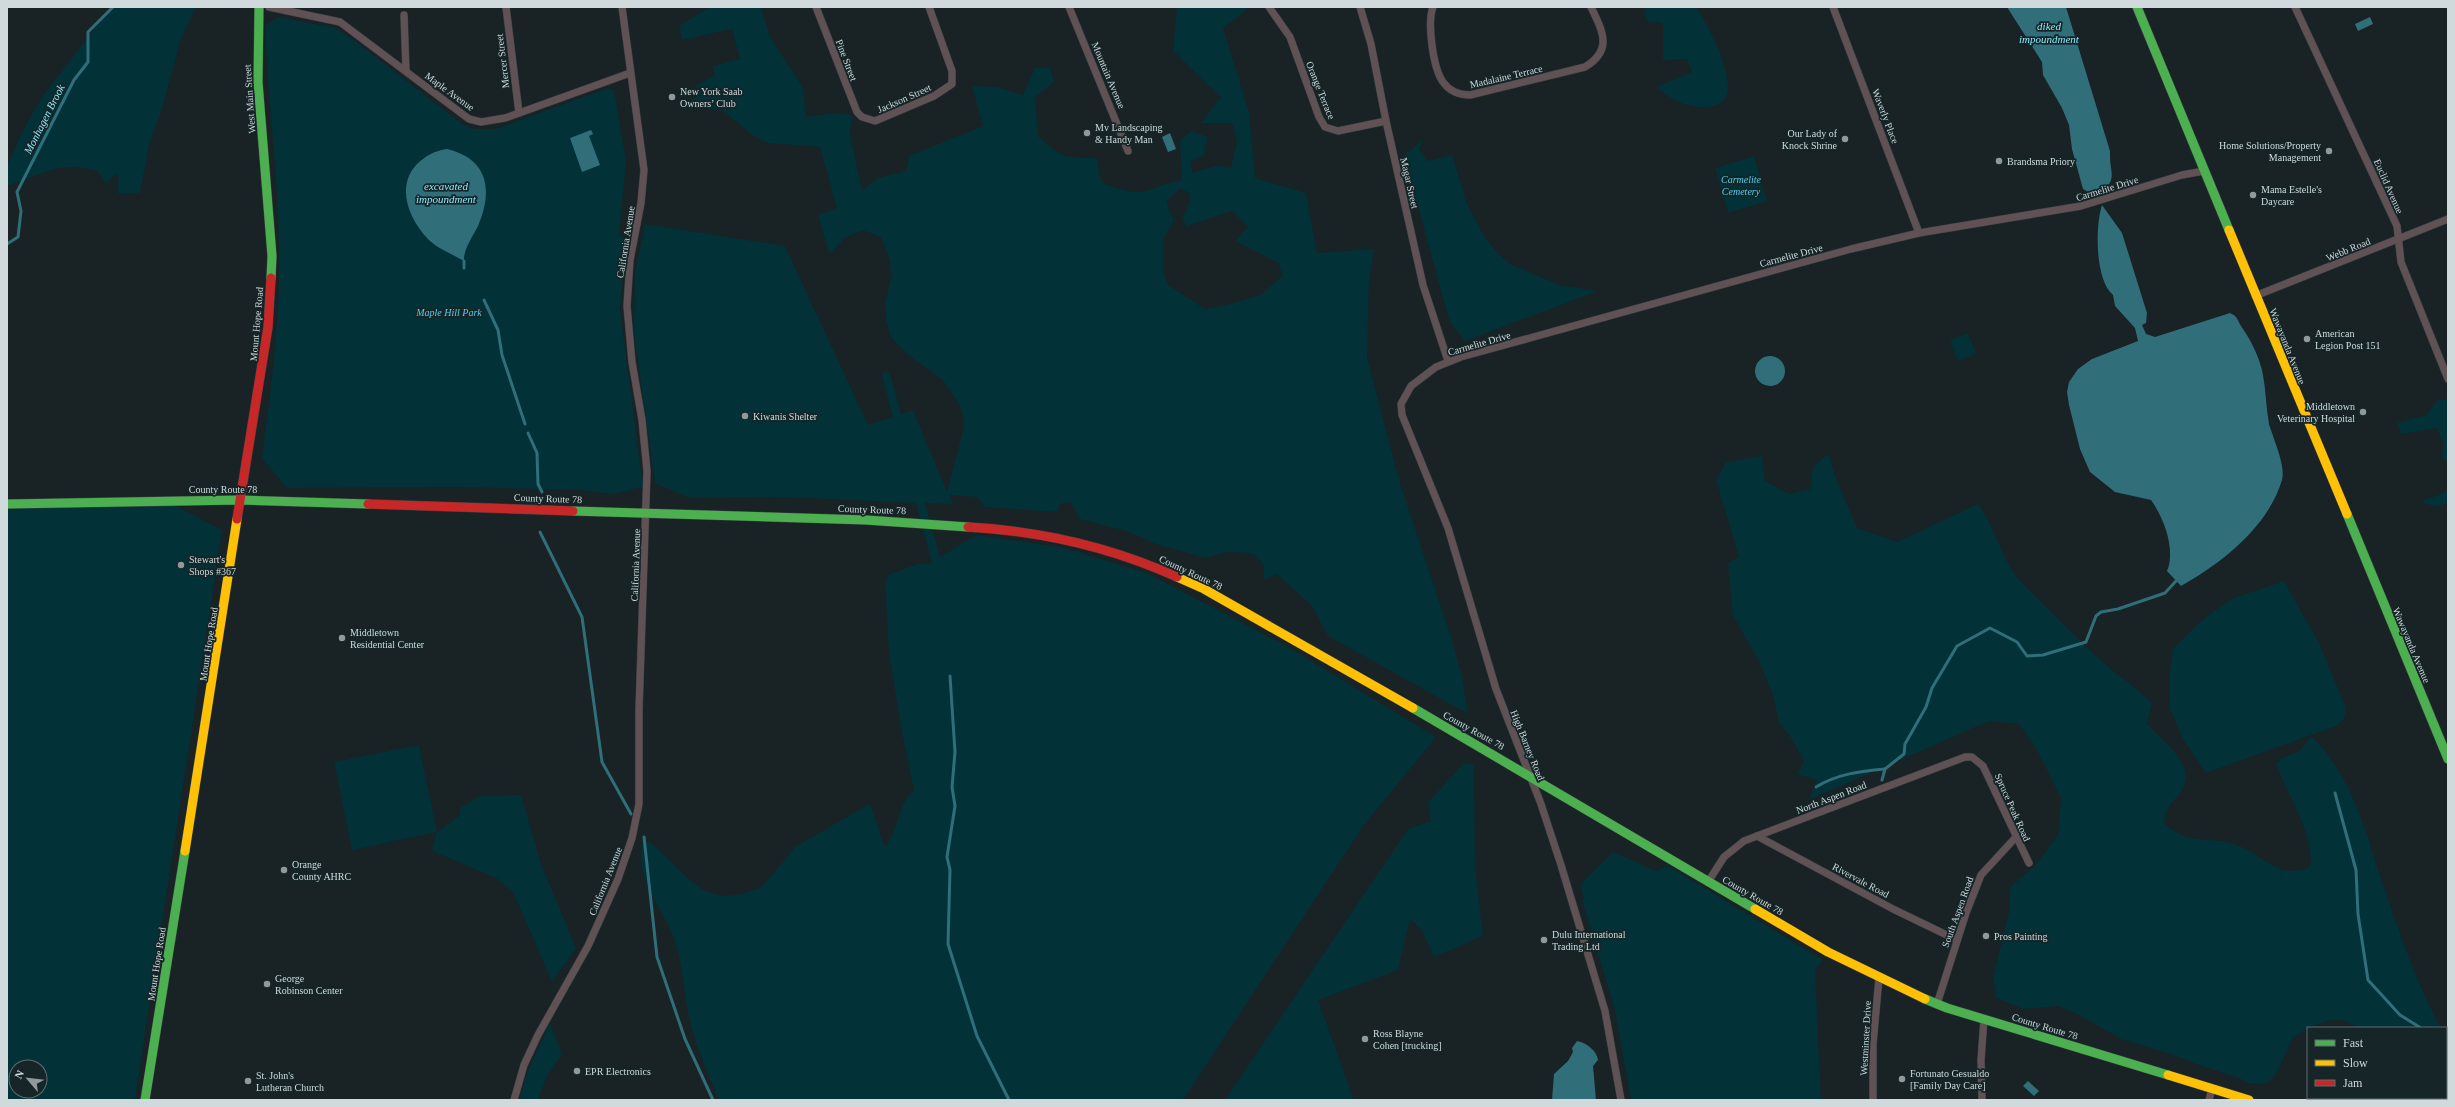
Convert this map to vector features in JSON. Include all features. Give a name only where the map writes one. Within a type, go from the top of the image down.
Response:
[{"type":"street","name":"West Main Street","points":[[259,7],[258,82],[268,190]]},
{"type":"street","name":"Maple Avenue","points":[[269,7],[340,22],[458,111],[473,120],[490,122],[630,73]]},
{"type":"street","name":"Mercer Street","points":[[506,7],[518,113]]},
{"type":"street","name":"California Avenue","points":[[514,1100],[524,1065],[538,1035],[588,946],[625,861],[636,821],[640,786],[638,710],[647,512],[645,446],[628,326],[630,260],[644,182],[643,150],[630,73],[622,7]]},
{"type":"street","name":"Pine Street","points":[[816,7],[840,72],[857,112],[862,118]]},
{"type":"street","name":"Jackson Street","points":[[862,118],[875,122],[934,96],[952,84],[952,71],[929,7]]},
{"type":"street","name":"Mountain Avenue","points":[[1069,7],[1128,151]]},
{"type":"street","name":"Orange Terrace","points":[[1269,7],[1290,38],[1319,117],[1325,127],[1338,131],[1386,121]]},
{"type":"street","name":"Magar Street","points":[[1360,7],[1371,44],[1386,121],[1424,285],[1448,361]]},
{"type":"street","name":"Madalaine Terrace","points":[[1434,7],[1430,27],[1440,77],[1453,92],[1470,96],[1585,67],[1594,61],[1601,54],[1603,35],[1591,7]]},
{"type":"street","name":"Waverly Place","points":[[1833,7],[1919,233]]},
{"type":"street","name":"Wawayanda Avenue","points":[[2137,7],[2255,296],[2448,759]]},
{"type":"street","name":"Euclid Avenue","points":[[2294,7],[2397,226],[2401,262],[2448,379]]},
{"type":"street","points":[[404,15],[406,71]]},
{"type":"street","name":"Carmelite Drive","points":[[1402,402],[1412,386],[1448,361],[1796,264],[1919,233],[2081,206],[2182,175],[2204,171]]},
{"type":"street","name":"Mount Hope Road","points":[[145,1100],[268,327],[272,256],[268,190]]},
{"type":"street","name":"Webb Road","points":[[2255,296],[2448,219]]},
{"type":"street","name":"High Barney Road","points":[[1402,402],[1402,415],[1404,423],[1448,528],[1496,689],[1530,775],[1561,865],[1605,1011],[1621,1100]]},
{"type":"street","name":"County Route 78","points":[[7,504],[241,500],[647,512],[961,524],[1047,536],[1086,544],[1147,563],[1204,589],[1530,775],[1828,952],[1879,978],[1937,1004],[2249,1100]]},
{"type":"street","name":"North Aspen Road","points":[[1708,882],[1728,852],[1744,841],[1965,757],[1972,757],[1978,760]]},
{"type":"street","name":"Spruce Peak Road","points":[[1978,760],[1987,773],[2028,863]]},
{"type":"street","name":"Rivervale Road","points":[[1757,836],[1893,909],[1957,940]]},
{"type":"street","name":"South Aspen Road","points":[[1937,1004],[1957,940],[1983,872],[2016,837]]},
{"type":"street","name":"Westminster Drive","points":[[1873,1100],[1873,1044],[1879,978]]},
{"type":"street","points":[[1982,1100],[1981,1060],[1984,1019]]},
{"type":"street","points":[[2209,1100],[2212,1089]]},
{"type":"green space","points":[[111,7],[196,7],[180,41],[162,109],[149,145],[140,193],[117,193],[119,178],[115,174],[107,184],[97,171],[79,167],[57,168],[7,186],[7,167],[23,130],[43,96]]},
{"type":"green space","points":[[710,7],[761,7],[770,37],[803,88],[806,117],[834,113],[852,115],[850,134],[862,191],[878,178],[906,171],[909,156],[983,126],[972,86],[998,87],[1023,95],[1035,68],[1050,68],[1054,82],[1035,97],[1038,136],[1053,149],[1064,155],[1077,158],[1097,158],[1100,177],[1106,184],[1125,190],[1142,192],[1182,180],[1180,140],[1192,131],[1208,137],[1204,155],[1190,162],[1193,173],[1218,165],[1231,168],[1237,141],[1232,123],[1201,123],[1221,97],[1173,51],[1177,7],[1250,7],[1223,28],[1249,112],[1255,178],[1306,193],[1317,253],[1374,249],[1369,281],[1367,357],[1398,477],[1453,643],[1462,677],[1468,714],[1328,636],[1312,606],[1277,574],[1263,580],[1264,565],[1253,553],[1228,552],[1205,558],[1159,545],[1129,532],[1080,519],[1070,502],[1060,504],[1057,512],[984,507],[978,497],[949,495],[953,504],[925,503],[940,557],[976,535],[1065,548],[1147,573],[1290,648],[1436,737],[1364,825],[1183,1100],[719,1100],[701,1057],[694,1034],[688,1012],[680,960],[675,941],[644,877],[641,854],[643,842],[650,842],[682,873],[703,890],[723,896],[743,894],[762,887],[795,847],[869,804],[873,811],[883,843],[886,846],[893,832],[901,809],[914,790],[902,733],[889,653],[885,582],[888,575],[917,564],[932,563],[916,503],[782,497],[689,498],[655,483],[634,333],[635,272],[645,224],[785,246],[868,425],[893,417],[882,376],[883,372],[887,371],[890,373],[901,414],[913,410],[947,492],[963,430],[963,417],[959,404],[943,380],[915,360],[898,345],[890,335],[886,320],[885,303],[891,278],[890,261],[882,238],[863,230],[846,237],[831,253],[828,250],[818,215],[837,208],[820,147],[768,143],[752,135],[721,109],[676,108],[698,96],[696,85],[714,76],[713,66],[740,59],[732,29],[682,40],[679,26]],"holes":[[[1181,188],[1190,194],[1190,202],[1182,219],[1187,226],[1232,211],[1248,227],[1235,241],[1279,263],[1282,276],[1260,295],[1231,304],[1205,309],[1168,285],[1163,271],[1163,240],[1174,220],[1166,202]]]},
{"type":"green space","points":[[1644,7],[1696,7],[1711,34],[1725,67],[1728,87],[1727,95],[1723,101],[1709,107],[1691,106],[1673,100],[1656,87],[1692,72],[1687,59],[1663,60],[1663,23],[1647,21]]},
{"type":"green space","name":"Maple Hill Park","points":[[279,17],[335,28],[347,35],[462,124],[474,129],[496,129],[608,88],[614,90],[626,161],[619,236],[626,239],[620,310],[643,487],[613,494],[577,490],[456,487],[287,488],[262,458],[275,351],[279,270],[277,188],[265,25]]},
{"type":"green space","points":[[1424,139],[1419,150],[1428,161],[1452,155],[1467,204],[1484,236],[1496,251],[1510,264],[1560,285],[1598,291],[1465,341],[1450,323],[1404,155]]},
{"type":"green space","name":"Carmelite Cemetery","points":[[1754,156],[1767,201],[1728,213],[1715,168]]},
{"type":"green space","points":[[1968,333],[1976,354],[1958,361],[1950,340]]},
{"type":"green space","points":[[2448,399],[2448,463],[2442,457],[2443,442],[2437,428],[2401,434],[2397,423],[2427,415],[2437,400]]},
{"type":"green space","points":[[1829,454],[1835,476],[1857,528],[1897,542],[1978,504],[1989,522],[2007,562],[2019,580],[2099,659],[2152,702],[2147,724],[2172,749],[2184,767],[2186,777],[2184,787],[2169,806],[2165,816],[2165,824],[2183,836],[2227,842],[2243,847],[2275,867],[2284,870],[2301,870],[2311,866],[2308,839],[2304,826],[2276,764],[2282,758],[2300,751],[2311,736],[2326,752],[2339,771],[2349,790],[2366,832],[2405,947],[2425,996],[2440,1027],[2358,1027],[2341,1020],[2326,1021],[2307,1027],[2307,1029],[2293,1038],[2275,1076],[2267,1083],[2257,1084],[2248,1083],[2239,1078],[2193,1063],[2174,1055],[2121,1039],[2079,1015],[2058,1006],[2024,1009],[1996,998],[1993,978],[2009,912],[2010,887],[2035,866],[2058,835],[2061,798],[2036,748],[2019,724],[1989,721],[1809,800],[1817,780],[1797,774],[1804,762],[1794,742],[1779,722],[1772,692],[1758,659],[1733,616],[1728,563],[1739,557],[1716,480],[1726,462],[1762,456],[1765,481],[1789,494],[1810,489],[1813,466]]},
{"type":"green space","points":[[2448,491],[2448,503],[2436,507],[2420,502]]},
{"type":"green space","points":[[7,503],[176,506],[222,530],[135,1100],[7,1100]]},
{"type":"green space","points":[[2284,581],[2319,643],[2345,705],[2345,717],[2336,726],[2206,773],[2183,739],[2170,709],[2169,677],[2173,649],[2202,620],[2231,599]]},
{"type":"green space","points":[[419,745],[437,832],[352,850],[334,762]]},
{"type":"green space","points":[[1474,763],[1475,866],[1483,936],[1434,957],[1421,929],[1410,919],[1398,970],[1318,1000],[1354,1100],[1225,1100],[1408,829],[1431,821],[1428,802],[1463,764]]},
{"type":"green space","points":[[521,795],[541,864],[576,948],[552,982],[513,892],[496,878],[432,851],[437,832],[459,816],[461,807],[480,796]]},
{"type":"green space","points":[[1613,852],[1656,871],[1668,866],[1823,960],[1815,970],[1821,1100],[1631,1100],[1615,1010],[1582,900],[1584,899],[1580,885]]},
{"type":"green space","points":[[550,1023],[562,1054],[547,1076],[538,1100],[519,1100],[527,1073]]},
{"type":"green space","points":[[2447,1038],[2448,1040],[2448,1099],[2447,1098]]},
{"type":"water","name":"diked impoundment","points":[[2007,7],[2066,7],[2110,151],[2111,180],[2109,185],[2097,197],[2083,189],[2072,149],[2069,125],[2062,108],[2043,75],[2042,62]]},
{"type":"water","points":[[2370,17],[2373,24],[2358,31],[2355,24]]},
{"type":"water","points":[[591,130],[593,134],[589,136],[600,165],[582,172],[570,138]]},
{"type":"water","points":[[1170,133],[1176,149],[1168,152],[1162,137]]},
{"type":"water","name":"excavated impoundment","points":[[447,149],[472,160],[484,178],[486,189],[483,213],[467,248],[464,261],[439,248],[427,238],[414,221],[407,201],[407,182],[417,164],[431,154]]},
{"type":"water","points":[[2102,205],[2122,233],[2147,313],[2146,323],[2142,325],[2146,334],[2155,337],[2230,313],[2237,318],[2252,343],[2260,362],[2264,381],[2269,424],[2281,460],[2283,474],[2282,480],[2266,513],[2255,528],[2227,555],[2197,577],[2181,586],[2167,571],[2170,554],[2169,544],[2164,525],[2156,507],[2151,500],[2115,492],[2090,472],[2080,449],[2069,405],[2067,392],[2069,382],[2078,369],[2092,359],[2138,341],[2135,328],[2115,306],[2113,295],[2107,288],[2103,278],[2098,252],[2098,226]]},
{"type":"water","points":[[1770,356],[1776,357],[1784,365],[1784,377],[1776,385],[1770,386],[1764,385],[1756,377],[1755,371],[1756,365],[1764,357]]},
{"type":"water","points":[[1577,1041],[1591,1048],[1596,1054],[1598,1060],[1593,1066],[1596,1100],[1552,1100],[1554,1074],[1568,1061],[1573,1052],[1572,1048]]},
{"type":"water","points":[[2028,1081],[2039,1091],[2034,1096],[2023,1086]]},
{"type":"waterway","name":"Monhagen Brook","points":[[7,244],[18,237],[21,211],[17,192],[74,80],[88,62],[88,32],[113,7]]},
{"type":"waterway","points":[[464,261],[464,268]]},
{"type":"waterway","points":[[484,300],[498,330],[502,355],[525,424]]},
{"type":"waterway","points":[[528,433],[537,453],[538,484],[542,492]]},
{"type":"waterway","points":[[540,532],[582,617],[602,762],[631,814]]},
{"type":"waterway","points":[[1882,780],[1885,769],[1904,754],[1905,744],[1926,707],[1932,688],[1957,646],[1990,628],[2017,642],[2027,656],[2043,655],[2086,642],[2096,616],[2101,612],[2118,609],[2165,593],[2176,581]]},
{"type":"waterway","points":[[950,676],[955,752],[952,787],[955,806],[947,857],[950,870],[948,944],[977,1036],[1009,1100]]},
{"type":"waterway","points":[[1816,787],[1841,776],[1858,772],[1885,769]]},
{"type":"waterway","points":[[2335,793],[2356,870],[2358,914],[2368,980],[2400,1015],[2419,1027]]},
{"type":"waterway","points":[[644,837],[657,957],[685,1039],[713,1100]]},
{"type":"traffic: fast","points":[[259,7],[258,82],[272,256],[271,278]]},
{"type":"traffic: fast","points":[[2137,7],[2229,230]]},
{"type":"traffic: fast","points":[[7,504],[241,500],[368,504]]},
{"type":"traffic: fast","points":[[573,511],[866,520],[968,527]]},
{"type":"traffic: fast","points":[[2347,514],[2448,759]]},
{"type":"traffic: fast","points":[[1413,708],[1755,909]]},
{"type":"traffic: fast","points":[[145,1100],[185,851]]},
{"type":"traffic: fast","points":[[1925,999],[1947,1008],[2168,1075]]},
{"type":"traffic: slow","points":[[2229,230],[2347,514]]},
{"type":"traffic: slow","points":[[185,851],[237,519]]},
{"type":"traffic: slow","points":[[1177,577],[1204,589],[1413,708]]},
{"type":"traffic: slow","points":[[1755,909],[1828,952],[1925,999]]},
{"type":"traffic: slow","points":[[2168,1075],[2249,1100]]},
{"type":"traffic: jam","points":[[237,519],[268,327],[271,278]]},
{"type":"traffic: jam","points":[[368,504],[573,511]]},
{"type":"traffic: jam","points":[[968,527],[1022,532],[1075,542],[1127,557],[1177,577]]},
{"type":"place","name":"New York Saab Owners’ Club","points":[[672,97]]},
{"type":"place","name":"Mv Landscaping & Handy Man","points":[[1087,133]]},
{"type":"place","name":"Our Lady of Knock Shrine","points":[[1845,139]]},
{"type":"place","name":"Home Solutions/Property Management","points":[[2329,151]]},
{"type":"place","name":"Brandsma Priory","points":[[1999,161]]},
{"type":"place","name":"Mama Estelle's Daycare","points":[[2253,195]]},
{"type":"place","name":"American Legion Post 151","points":[[2307,339]]},
{"type":"place","name":"Middletown Veterinary Hospital","points":[[2363,412]]},
{"type":"place","name":"Kiwanis Shelter","points":[[745,416]]},
{"type":"place","name":"Stewart's Shops #367","points":[[181,565]]},
{"type":"place","name":"Middletown Residential Center","points":[[342,638]]},
{"type":"place","name":"Orange County AHRC","points":[[284,870]]},
{"type":"place","name":"Pros Painting","points":[[1986,936]]},
{"type":"place","name":"Dulu International Trading Ltd","points":[[1544,940]]},
{"type":"place","name":"George Robinson Center","points":[[267,984]]},
{"type":"place","name":"Ross Blayne Cohen [trucking]","points":[[1365,1039]]},
{"type":"place","name":"EPR Electronics","points":[[577,1071]]},
{"type":"place","name":"Fortunato Gesualdo [Family Day Care]","points":[[1902,1079]]},
{"type":"place","name":"St. John's Lutheran Church","points":[[248,1081]]}]
